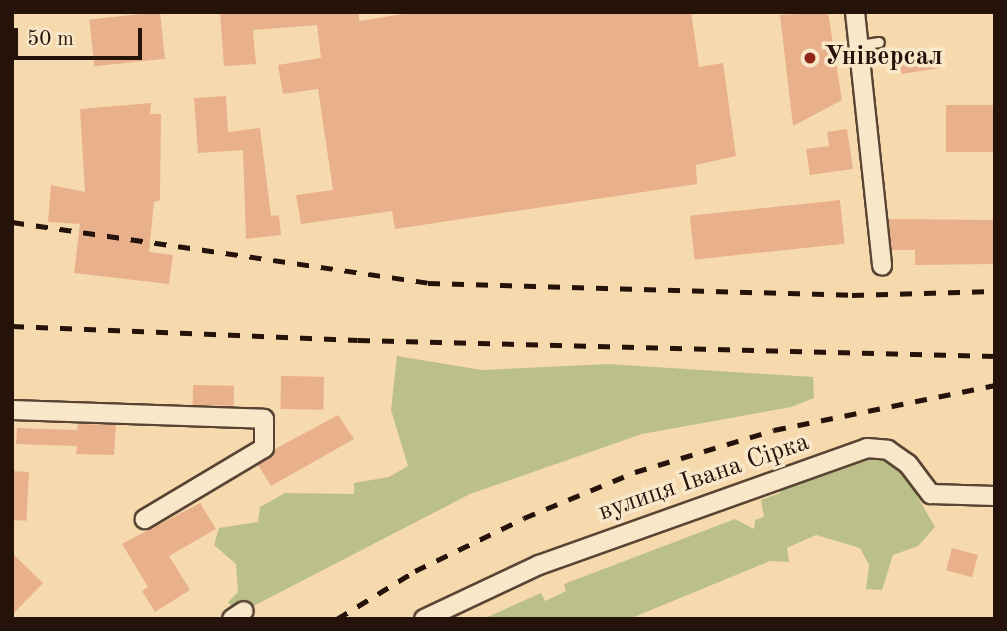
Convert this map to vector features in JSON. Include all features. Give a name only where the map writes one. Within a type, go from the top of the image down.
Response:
[{"type":"street","points":[[855,12],[882,266]]},
{"type":"street","points":[[12,410],[264,419],[264,448],[145,519]]},
{"type":"street","name":"вулиця Івана Сірка","points":[[424,619],[538,565],[867,448],[888,450],[908,464],[931,494],[995,496]]},
{"type":"lane","points":[[860,46],[879,42]]},
{"type":"green space","points":[[397,356],[482,370],[608,364],[813,377],[814,398],[791,407],[642,434],[470,494],[244,611],[233,608],[228,602],[238,592],[236,564],[214,545],[219,528],[258,522],[260,507],[285,493],[354,494],[354,483],[389,477],[408,466],[391,410]]},
{"type":"green space","points":[[878,457],[901,468],[935,527],[918,546],[893,555],[882,590],[866,589],[869,565],[860,548],[816,535],[787,548],[789,562],[770,561],[629,619],[483,619],[541,593],[545,601],[566,591],[564,584],[735,519],[754,529],[755,520],[764,517],[761,500],[780,493],[788,481],[854,459]]},
{"type":"building","points":[[160,12],[165,59],[94,66],[89,19]]},
{"type":"building","points":[[220,12],[359,12],[359,21],[416,12],[691,12],[699,67],[723,63],[736,156],[696,165],[697,184],[395,229],[392,211],[301,224],[296,195],[333,190],[318,89],[283,94],[278,65],[321,58],[317,25],[253,30],[256,64],[224,66]]},
{"type":"building","name":"Універсал","points":[[828,12],[842,100],[793,126],[780,15]]},
{"type":"building","points":[[938,49],[941,68],[901,74],[898,55]]},
{"type":"building","points":[[226,96],[228,132],[260,128],[271,216],[279,215],[281,235],[246,239],[243,150],[198,153],[194,98]]},
{"type":"building","points":[[151,103],[150,114],[161,114],[160,200],[154,202],[149,252],[173,255],[169,284],[74,273],[80,224],[48,222],[51,185],[85,192],[80,109]]},
{"type":"building","points":[[946,105],[995,105],[995,152],[946,152]]},
{"type":"building","points":[[847,129],[853,169],[810,175],[806,149],[829,146],[827,132]]},
{"type":"building","points":[[840,200],[845,244],[694,260],[690,216]]},
{"type":"building","points":[[888,219],[995,220],[995,264],[915,265],[915,250],[892,250]]},
{"type":"building","points":[[281,376],[324,377],[323,410],[280,409]]},
{"type":"building","points":[[193,385],[234,386],[234,406],[193,405]]},
{"type":"building","points":[[338,415],[354,439],[271,486],[258,465],[275,449]]},
{"type":"building","points":[[78,424],[116,425],[114,455],[76,454],[77,446],[16,444],[17,428],[77,430]]},
{"type":"building","points":[[12,471],[29,472],[26,521],[12,520]]},
{"type":"building","points":[[200,503],[216,529],[169,556],[190,590],[155,612],[142,591],[148,587],[122,544]]},
{"type":"building","points":[[952,548],[978,555],[972,577],[946,570]]},
{"type":"building","points":[[12,553],[43,583],[12,615]]},
{"type":"railway","points":[[12,222],[428,283],[852,295],[995,291]]},
{"type":"railway","points":[[12,326],[358,340],[995,356]]},
{"type":"railway","points":[[337,619],[415,571],[524,518],[635,472],[774,430],[995,385]]},
{"type":"place","name":"Універсал","points":[[810,58]]}]
